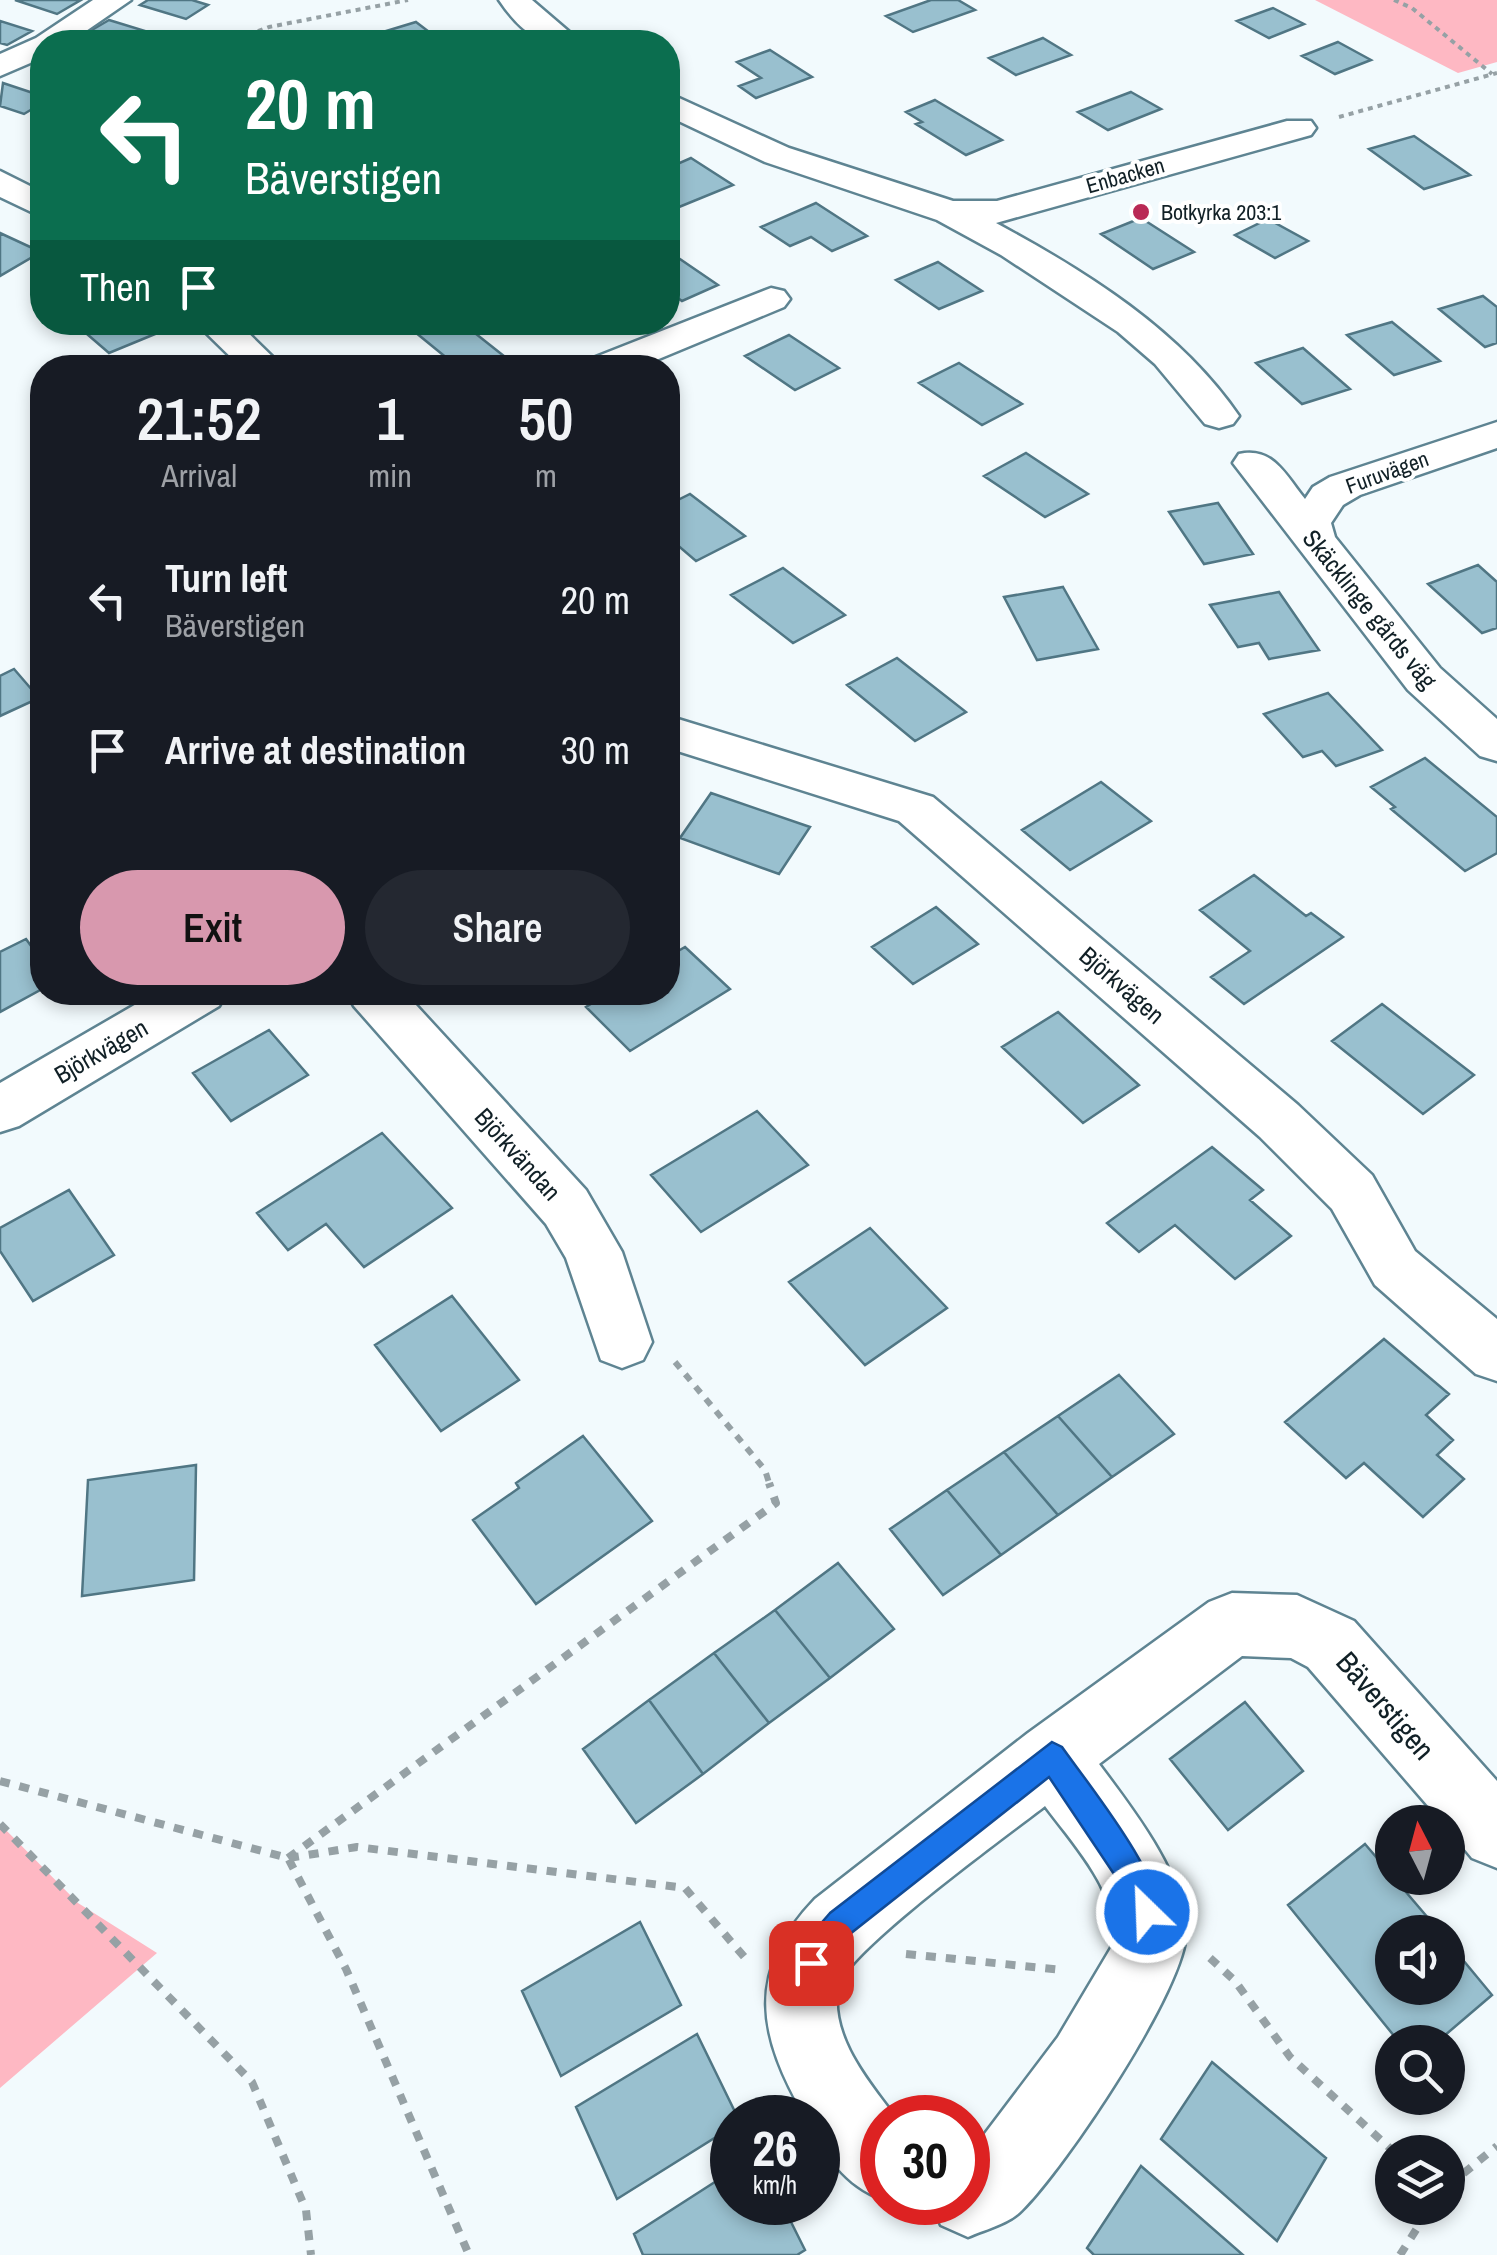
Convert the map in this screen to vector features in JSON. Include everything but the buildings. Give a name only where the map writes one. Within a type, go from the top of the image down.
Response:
[{"type":"street","points":[[68,30],[115,0]]},
{"type":"street","points":[[516,0],[533,21],[547,30]]},
{"type":"street","points":[[0,66],[30,52]]},
{"type":"street","name":"Enbacken","points":[[680,108],[777,156],[950,212],[1014,247],[1108,306],[1169,356],[1219,416]]},
{"type":"street","name":"Enbacken","points":[[950,212],[998,212],[1299,128]]},
{"type":"street","points":[[1,184],[30,200]]},
{"type":"street","points":[[634,355],[771,300]]},
{"type":"street","points":[[228,335],[251,355]]},
{"type":"street","name":"Furuvägen","points":[[1315,542],[1310,523],[1328,496],[1345,486],[1497,434]]},
{"type":"street","name":"Skäcklinge gårds väg","points":[[1254,464],[1424,680],[1497,744]]},
{"type":"street","name":"Björkvägen","points":[[680,736],[916,809],[1279,1122],[1352,1192],[1395,1268],[1497,1355]]},
{"type":"street","name":"Björkvägen","points":[[0,1110],[179,1005]]},
{"type":"street","name":"Björkvändan","points":[[384,1005],[566,1207],[593,1252],[622,1342]]},
{"type":"street","name":"Bäverstigen","points":[[811,1963],[840,1924],[1052,1756],[1232,1624],[1297,1627],[1331,1644],[1497,1833]]},
{"type":"street","points":[[990,2189],[1050,2117],[1142,1959],[1142,1889],[1052,1756]]},
{"type":"street","points":[[811,1963],[802,2011],[808,2043],[860,2133]]},
{"type":"path","points":[[261,30],[408,0]]},
{"type":"path","points":[[1394,0],[1412,8],[1495,75]]},
{"type":"path","points":[[1299,128],[1495,75]]},
{"type":"path","points":[[288,1858],[776,1503],[765,1470],[653,1335],[622,1342]]},
{"type":"path","points":[[0,1780],[288,1858],[357,1847],[684,1888],[745,1959],[1084,1972],[1194,1942],[1235,1982],[1290,2058],[1375,2135]]},
{"type":"path","points":[[0,1824],[252,2082],[306,2210],[311,2255]]},
{"type":"path","points":[[288,1858],[346,1969],[469,2255]]},
{"type":"path","points":[[1465,2172],[1497,2146]]},
{"type":"path","points":[[1400,2255],[1419,2225]]},
{"type":"shaded area","points":[[1315,0],[1497,0],[1497,62],[1458,73]]},
{"type":"shaded area","points":[[0,1824],[78,1903],[157,1953],[0,2088]]},
{"type":"place","name":"Botkyrka 203:1","points":[[1141,212]]},
{"type":"route","points":[[811,1963],[820,1945],[840,1924],[1052,1756],[1142,1889],[1147,1912]]}]
